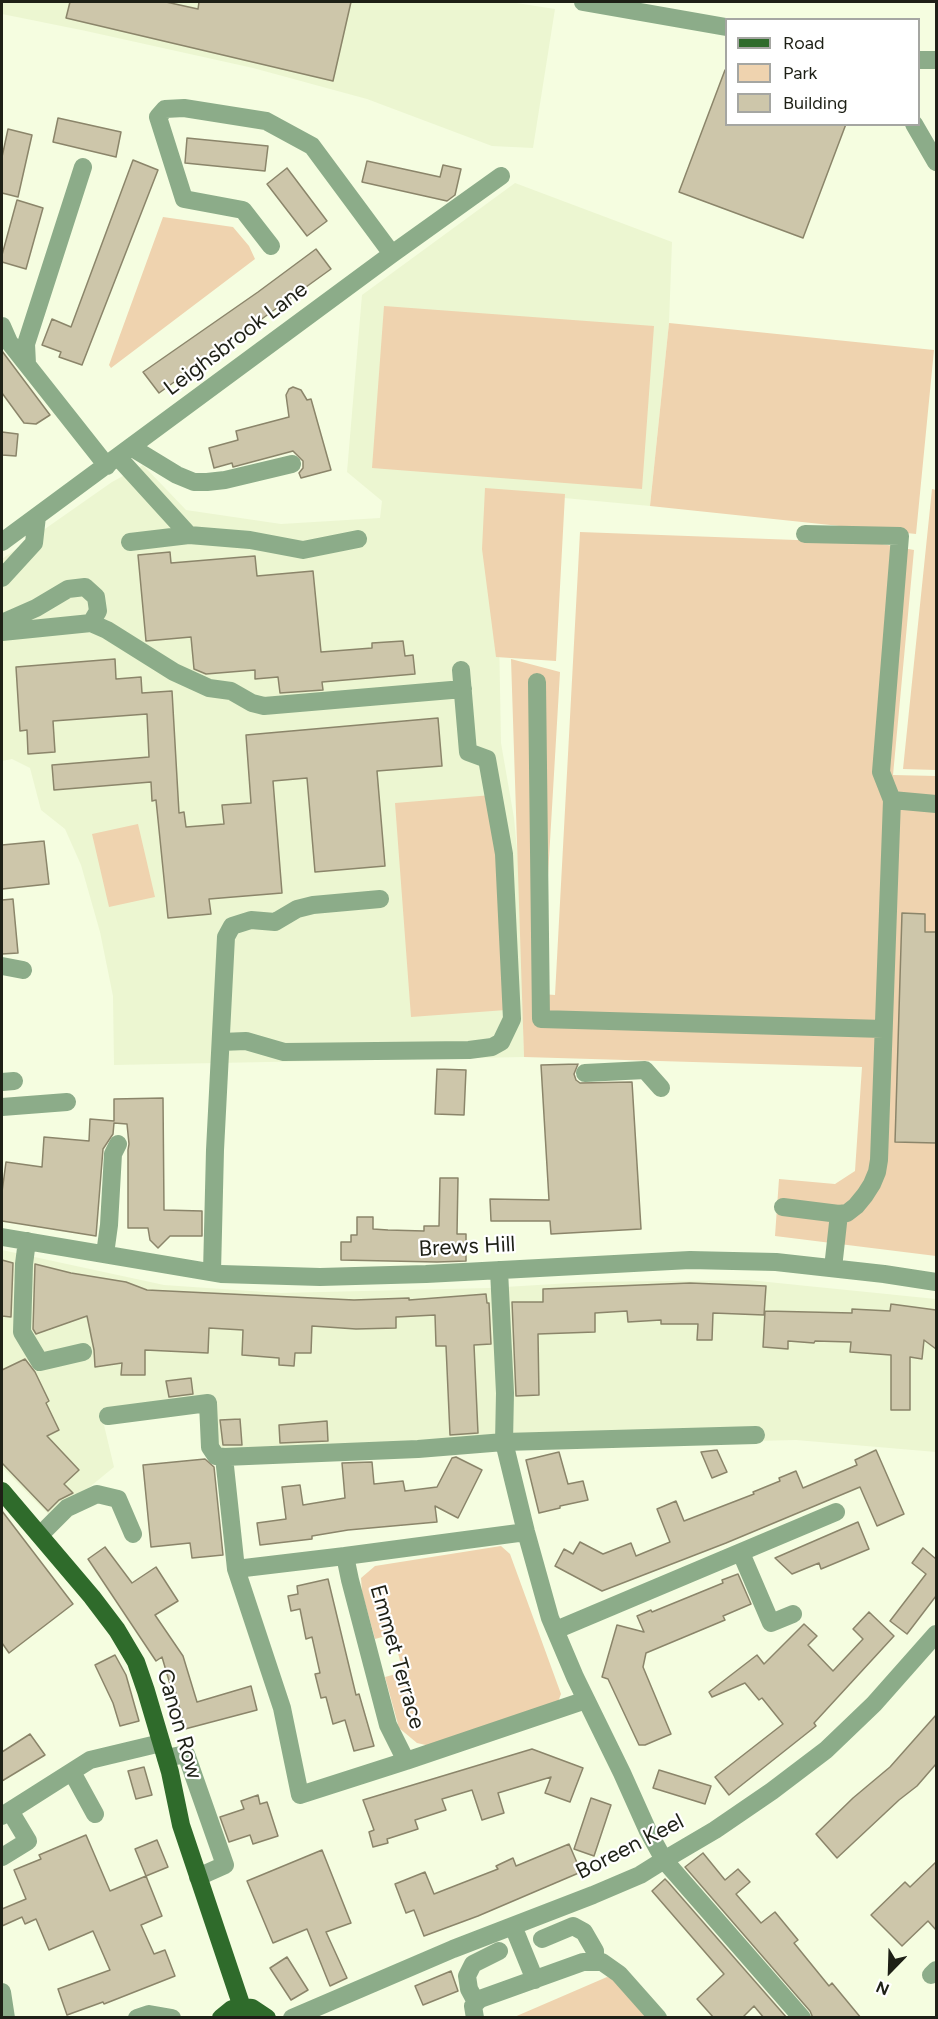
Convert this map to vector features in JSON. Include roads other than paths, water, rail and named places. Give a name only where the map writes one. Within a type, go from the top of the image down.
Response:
[{"type":"main road","name":"Canon Row","points":[[2,1491],[92,1597],[117,1630],[136,1662],[163,1751],[181,1825],[242,2007]]},
{"type":"main road","points":[[221,2018],[232,2009],[242,2007],[252,2008],[267,2018]]},
{"type":"street","points":[[583,2],[725,27]]},
{"type":"street","points":[[920,60],[936,60]]},
{"type":"street","points":[[271,246],[243,210],[184,199],[158,117],[165,109],[184,108],[266,121],[312,146],[392,254]]},
{"type":"street","points":[[915,126],[936,162]]},
{"type":"street","points":[[27,364],[26,344],[83,167]]},
{"type":"street","name":"Leighsbrook Lane","points":[[2,543],[501,176]]},
{"type":"street","points":[[2,326],[9,342],[27,364],[119,457],[189,536]]},
{"type":"street","points":[[119,457],[194,482],[225,480],[292,464]]},
{"type":"street","points":[[2,578],[34,543],[37,516]]},
{"type":"street","points":[[783,1208],[838,1214],[848,1212],[856,1206],[873,1184],[877,1172],[892,800],[881,772],[900,536],[805,534]]},
{"type":"street","points":[[130,542],[189,536],[250,540],[303,550],[358,539]]},
{"type":"street","points":[[2,623],[68,590],[85,586],[96,597],[98,611],[91,623]]},
{"type":"street","points":[[2,632],[91,623],[174,672],[209,688],[231,690],[252,703],[264,706],[463,689]]},
{"type":"street","points":[[220,1042],[246,1041],[284,1052],[470,1050],[492,1047],[501,1042],[512,1019],[504,854],[493,780],[487,759],[468,752],[461,670]]},
{"type":"street","points":[[537,682],[541,1019],[884,1029]]},
{"type":"street","points":[[892,800],[936,804]]},
{"type":"street","points":[[212,1272],[215,1150],[226,937],[232,926],[251,920],[275,922],[297,909],[313,905],[380,899]]},
{"type":"street","points":[[2,966],[23,970]]},
{"type":"street","points":[[585,1073],[645,1070],[662,1088]]},
{"type":"street","points":[[2,1107],[67,1102]]},
{"type":"street","points":[[105,1254],[109,1225],[112,1154],[118,1144]]},
{"type":"street","points":[[833,1268],[838,1214]]},
{"type":"street","name":"Brews Hill","points":[[2,1237],[212,1272],[320,1277],[426,1274],[690,1260],[776,1262],[936,1282]]},
{"type":"street","points":[[27,1241],[22,1332],[40,1362],[83,1352]]},
{"type":"street","points":[[499,1270],[505,1393],[504,1442],[544,1599],[556,1630],[586,1700],[664,1860],[802,2018]]},
{"type":"street","points":[[108,1416],[208,1403],[210,1447],[216,1456],[224,1457],[418,1449],[504,1442],[756,1435]]},
{"type":"street","points":[[224,1457],[236,1569],[282,1708],[300,1796],[406,1761]]},
{"type":"street","points":[[40,1535],[67,1508],[96,1494],[118,1499],[133,1534]]},
{"type":"street","points":[[556,1630],[836,1512]]},
{"type":"street","name":"Emmet Terrace","points":[[526,1532],[345,1556],[388,1725],[406,1761],[586,1700]]},
{"type":"street","points":[[741,1553],[771,1623],[793,1614]]},
{"type":"street","points":[[236,1569],[345,1556]]},
{"type":"street","name":"Boreen Keel","points":[[292,2018],[640,1875],[715,1830],[826,1750],[874,1704],[936,1634]]},
{"type":"street","points":[[2,1857],[28,1841],[6,1814],[90,1760],[163,1751],[186,1754],[225,1864],[198,1877]]},
{"type":"street","points":[[72,1772],[95,1814]]},
{"type":"street","points":[[513,1926],[535,1980]]},
{"type":"street","points":[[542,1939],[573,1926],[584,1932],[594,1951],[595,1962]]},
{"type":"street","points":[[476,2010],[467,1976],[473,1964],[499,1951]]},
{"type":"street","points":[[476,2010],[480,1999],[583,1962],[602,1962],[619,1974],[658,2018]]},
{"type":"street","points":[[2,1992],[6,2018]]},
{"type":"street","points":[[136,2018],[149,2014],[172,2018]]}]
